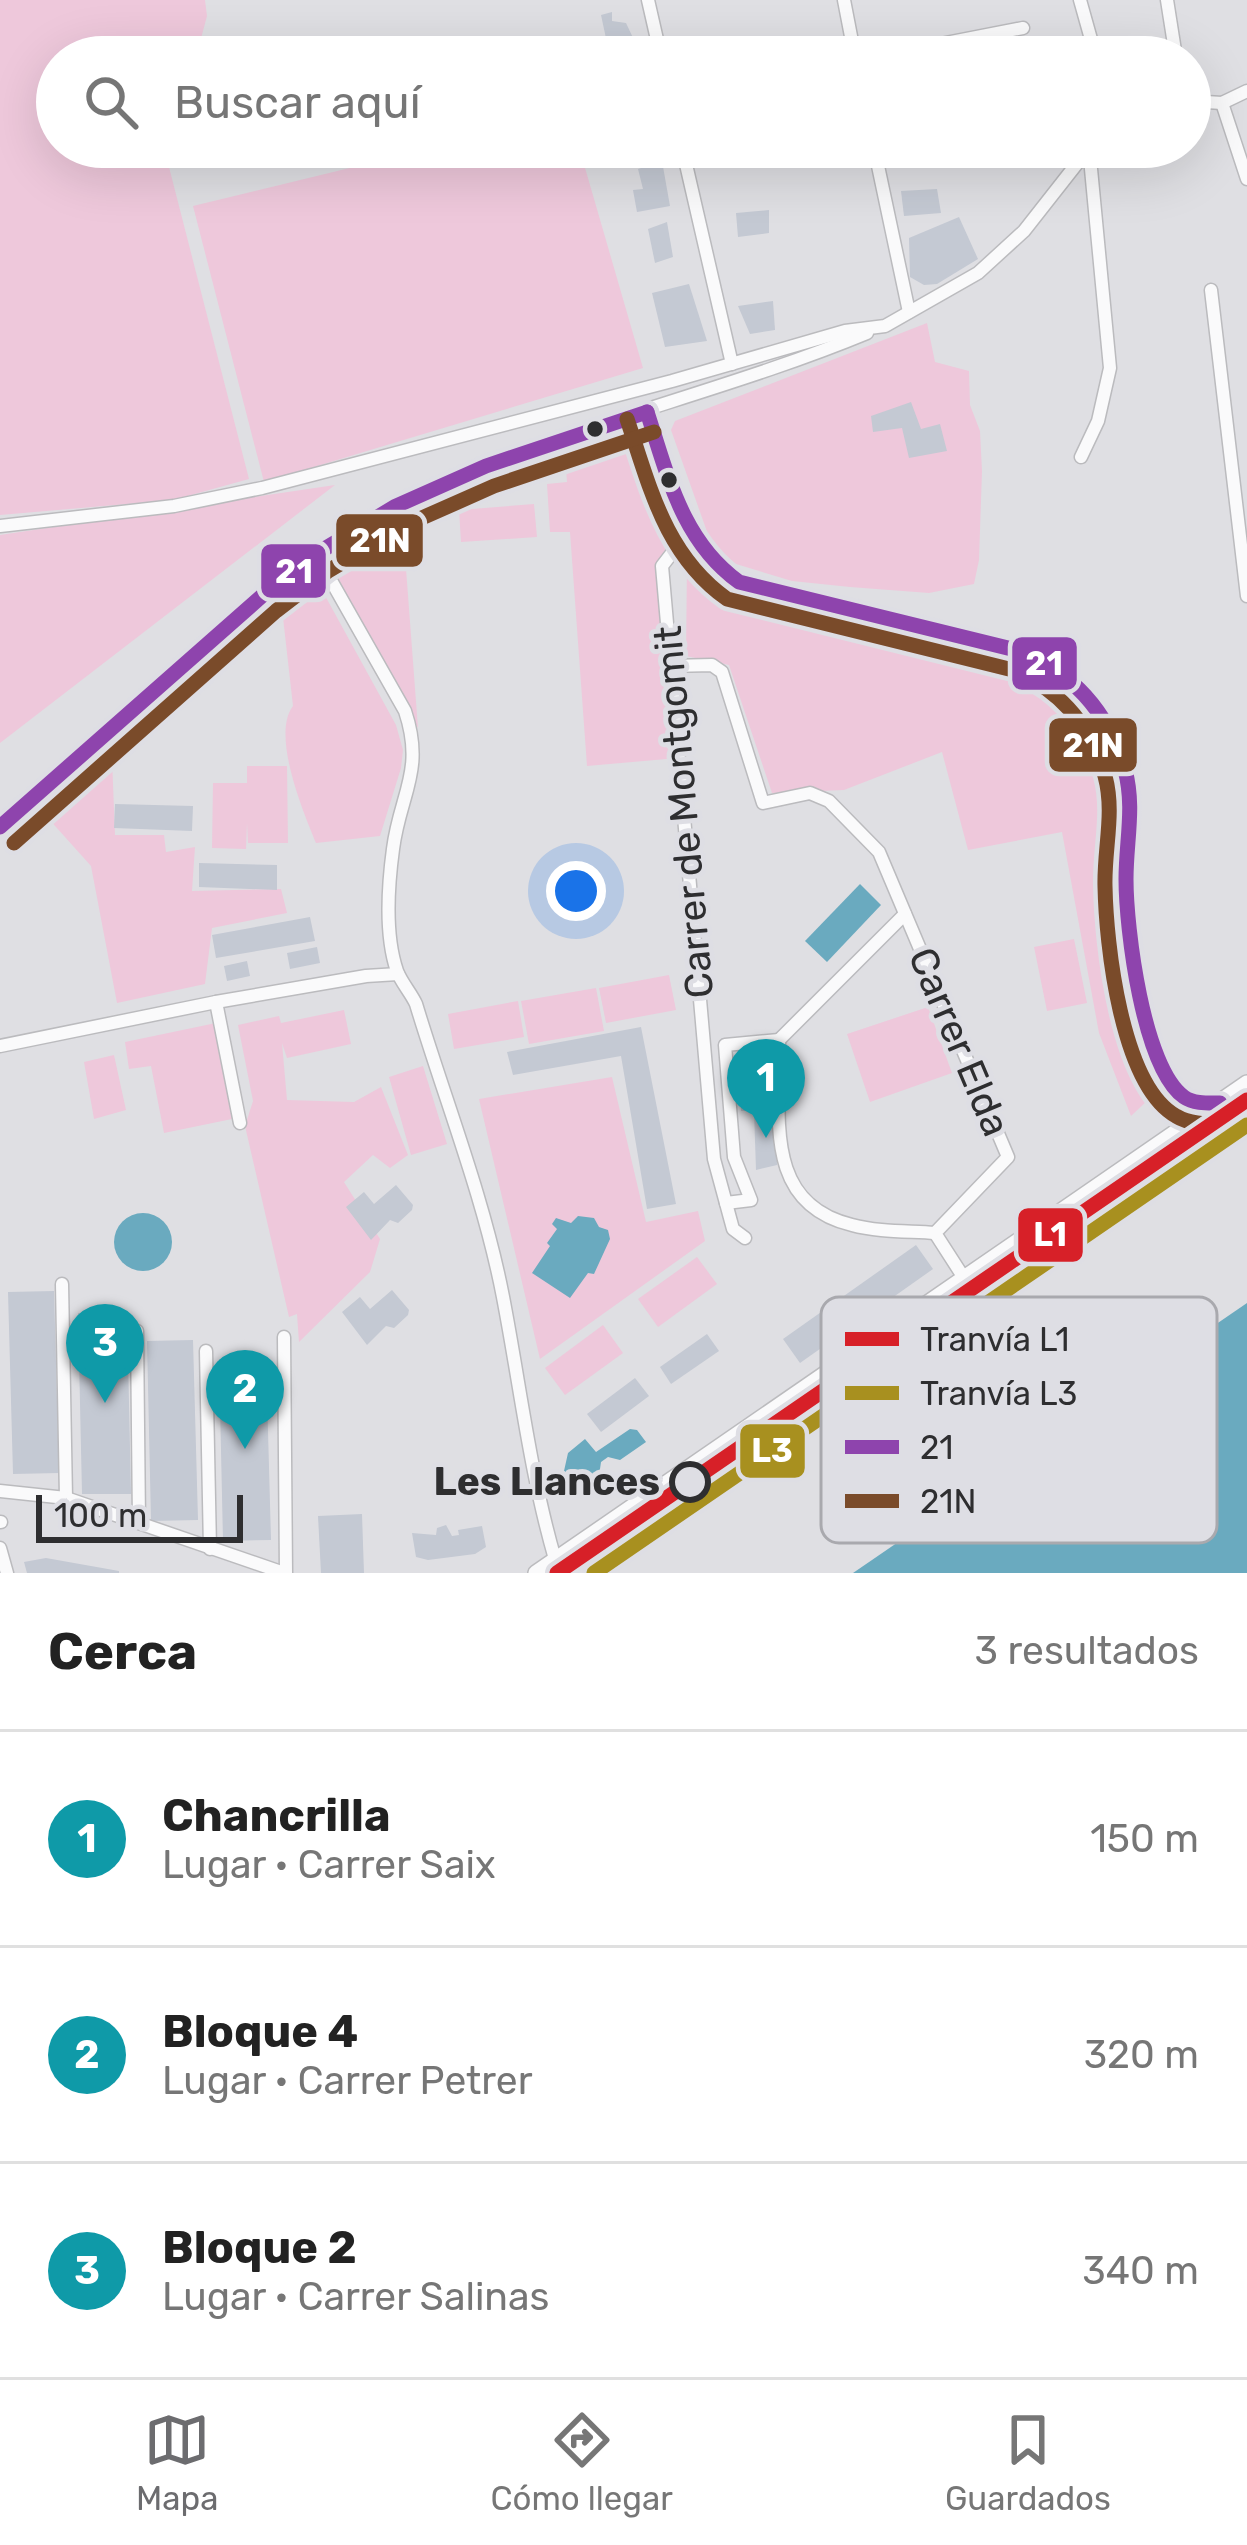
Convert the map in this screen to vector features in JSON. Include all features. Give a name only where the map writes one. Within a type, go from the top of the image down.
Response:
[{"type":"street","points":[[648,0],[656,36]]},
{"type":"street","points":[[844,0],[851,36]]},
{"type":"street","points":[[1080,0],[1090,36]]},
{"type":"street","points":[[1167,0],[1173,36]]},
{"type":"street","points":[[982,36],[1023,28]]},
{"type":"street","points":[[1211,103],[1222,104],[1247,91]]},
{"type":"street","points":[[1222,104],[1247,178]]},
{"type":"street","points":[[687,168],[732,364]]},
{"type":"street","points":[[878,168],[909,313]]},
{"type":"street","points":[[0,826],[262,595],[316,554],[396,506],[486,466],[796,362],[884,326],[978,272],[1009,245],[1073,168]]},
{"type":"street","points":[[1081,457],[1098,421],[1110,368],[1092,168]]},
{"type":"street","points":[[1210,290],[1247,596]]},
{"type":"street","points":[[0,526],[174,506],[262,488],[845,331],[884,326]]},
{"type":"street","points":[[647,412],[689,531],[707,558],[739,582],[1022,652],[1073,681],[1084,693],[1111,730],[1125,767],[1132,804],[1126,878],[1129,944],[1147,1022],[1174,1087],[1186,1099],[1220,1103]]},
{"type":"street","points":[[1232,476],[1247,471]]},
{"type":"street","name":"Carrer de Montgomit","points":[[689,531],[662,566],[714,1159],[733,1229],[745,1238]]},
{"type":"street","points":[[316,554],[405,712],[414,738],[412,777],[392,864],[389,900],[398,974],[416,1004],[502,1294],[521,1420],[555,1559]]},
{"type":"street","points":[[670,666],[712,665],[722,672],[763,803],[810,793],[829,801],[879,852],[905,914],[779,1040],[725,1045],[734,1156],[751,1200],[726,1203]]},
{"type":"street","name":"Carrer Elda","points":[[905,914],[1007,1157],[934,1233]]},
{"type":"street","points":[[0,1046],[216,1002],[398,974]]},
{"type":"street","points":[[216,1002],[240,1123]]},
{"type":"street","points":[[779,1040],[783,1165],[792,1189],[827,1218],[857,1227],[934,1233],[964,1278]]},
{"type":"street","points":[[936,1297],[1247,1083]]},
{"type":"street","points":[[1175,1135],[1186,1099]]},
{"type":"street","points":[[62,1284],[65,1498]]},
{"type":"street","points":[[136,1331],[139,1523]]},
{"type":"street","points":[[0,1491],[65,1498],[285,1573],[284,1337]]},
{"type":"street","points":[[206,1352],[210,1549]]},
{"type":"street","points":[[536,1573],[821,1376]]},
{"type":"street","points":[[0,1548],[7,1573]]},
{"type":"shaded area","points":[[0,0],[205,0],[202,36],[36,36],[36,168],[169,168],[249,479],[173,500],[0,515]]},
{"type":"shaded area","points":[[350,168],[585,168],[643,368],[264,482],[193,206]]},
{"type":"shaded area","points":[[927,323],[935,362],[969,371],[970,405],[980,431],[979,560],[974,584],[929,593],[792,581],[736,564],[711,543],[671,430],[675,421]]},
{"type":"shaded area","points":[[647,412],[689,531],[662,566],[678,758],[587,766],[570,532],[550,532],[547,484],[567,482],[564,440]]},
{"type":"shaded area","points":[[335,485],[0,743],[0,535]]},
{"type":"shaded area","points":[[534,504],[537,537],[461,542],[459,510]]},
{"type":"shaded area","points":[[389,518],[394,527],[402,525],[403,529],[418,728],[333,569],[337,553]]},
{"type":"shaded area","points":[[306,561],[396,725],[403,750],[380,836],[316,843],[291,773],[285,735],[293,706],[279,582]]},
{"type":"shaded area","points":[[687,561],[710,587],[769,608],[889,643],[1013,671],[1061,696],[1091,727],[1108,797],[1103,923],[1148,1100],[1131,1116],[1099,1033],[1062,832],[968,850],[942,752],[844,790],[772,793],[729,665],[686,656]]},
{"type":"shaded area","points":[[112,758],[115,835],[164,835],[166,852],[195,847],[192,891],[281,889],[287,913],[212,928],[205,984],[117,1003],[91,866],[47,817]]},
{"type":"shaded area","points":[[247,766],[287,766],[288,843],[248,843],[247,823],[246,849],[212,848],[213,783],[247,783]]},
{"type":"shaded area","points":[[1074,939],[1087,1003],[1047,1011],[1034,947]]},
{"type":"shaded area","points":[[669,975],[676,1010],[606,1023],[599,988]]},
{"type":"shaded area","points":[[596,988],[604,1031],[529,1044],[521,1001]]},
{"type":"shaded area","points":[[518,1001],[524,1037],[454,1049],[448,1014]]},
{"type":"shaded area","points":[[928,1007],[952,1073],[870,1102],[847,1034]]},
{"type":"shaded area","points":[[344,1010],[351,1044],[287,1058],[282,1043],[287,1100],[354,1102],[381,1087],[408,1155],[390,1168],[373,1155],[344,1182],[380,1239],[370,1272],[299,1342],[297,1314],[289,1317],[245,1126],[253,1101],[238,1025],[279,1016],[281,1023]]},
{"type":"shaded area","points":[[216,1023],[232,1119],[164,1133],[151,1066],[129,1069],[125,1042]]},
{"type":"shaded area","points":[[114,1055],[126,1110],[94,1119],[84,1062]]},
{"type":"shaded area","points":[[423,1066],[447,1144],[411,1155],[389,1077]]},
{"type":"shaded area","points":[[612,1077],[646,1222],[698,1211],[705,1241],[540,1359],[479,1099]]},
{"type":"shaded area","points":[[697,1257],[717,1284],[658,1327],[638,1299]]},
{"type":"shaded area","points":[[603,1325],[623,1353],[565,1395],[545,1368]]},
{"type":"water","points":[[860,884],[881,905],[827,962],[805,941]]},
{"type":"water","points":[[143,1213],[163,1222],[172,1242],[163,1262],[143,1271],[123,1262],[114,1242],[123,1222]]},
{"type":"water","points":[[578,1216],[594,1218],[608,1230],[610,1239],[594,1274],[588,1273],[570,1298],[532,1273],[550,1246],[556,1218],[571,1223]]},
{"type":"water","points":[[1247,1303],[1247,1573],[853,1573],[897,1543],[1217,1543],[1217,1324]]},
{"type":"water","points":[[630,1429],[637,1430],[646,1442],[620,1460],[608,1457],[601,1462],[599,1476],[592,1483],[576,1481],[564,1471],[568,1453],[585,1439],[596,1452]]},
{"type":"building","points":[[612,12],[612,21],[626,23],[632,36],[606,36],[601,15]]},
{"type":"building","points":[[663,168],[670,206],[637,212],[633,190],[643,189],[638,169]]},
{"type":"building","points":[[937,189],[941,213],[904,216],[901,191]]},
{"type":"building","points":[[769,210],[769,233],[738,237],[736,213]]},
{"type":"building","points":[[959,217],[978,259],[937,284],[924,285],[910,277],[909,238]]},
{"type":"building","points":[[667,222],[673,257],[655,263],[648,229]]},
{"type":"building","points":[[689,284],[707,341],[665,347],[652,293]]},
{"type":"building","points":[[773,301],[775,330],[750,334],[738,306]]},
{"type":"building","points":[[911,402],[921,429],[940,424],[947,451],[909,458],[902,428],[873,432],[871,416]]},
{"type":"building","points":[[115,804],[193,806],[192,831],[114,828]]},
{"type":"building","points":[[199,863],[277,865],[277,890],[199,887]]},
{"type":"building","points":[[310,917],[315,941],[216,958],[212,935]]},
{"type":"building","points":[[317,947],[320,963],[290,969],[287,953]]},
{"type":"building","points":[[247,961],[250,976],[227,981],[224,966]]},
{"type":"building","points":[[641,1027],[676,1204],[647,1209],[621,1056],[513,1075],[507,1052]]},
{"type":"building","points":[[776,1061],[777,1165],[756,1170],[754,1111],[741,1111],[741,1096],[751,1096],[749,1062]]},
{"type":"building","points":[[396,1185],[412,1210],[398,1223],[390,1220],[371,1240],[346,1207],[364,1192],[374,1204]]},
{"type":"building","points":[[916,1245],[933,1269],[893,1297],[842,1297]]},
{"type":"building","points":[[392,1290],[408,1315],[394,1328],[386,1326],[367,1345],[342,1312],[360,1297],[370,1309]]},
{"type":"building","points":[[54,1291],[59,1473],[13,1474],[8,1292]]},
{"type":"building","points":[[127,1312],[131,1494],[82,1494],[78,1313]]},
{"type":"building","points":[[821,1312],[821,1348],[800,1363],[783,1339]]},
{"type":"building","points":[[707,1334],[719,1351],[671,1384],[660,1367]]},
{"type":"building","points":[[193,1340],[198,1520],[151,1521],[147,1341]]},
{"type":"building","points":[[266,1358],[271,1540],[223,1541],[219,1359]]},
{"type":"building","points":[[635,1378],[649,1396],[601,1432],[587,1414]]},
{"type":"building","points":[[362,1514],[364,1573],[321,1573],[318,1516]]},
{"type":"building","points":[[446,1525],[452,1536],[459,1535],[458,1530],[482,1526],[486,1547],[475,1554],[428,1560],[416,1557],[412,1533],[436,1535],[437,1528]]},
{"type":"building","points":[[46,1558],[119,1573],[27,1573],[24,1562]]},
{"type":"tram line","name":"L1","points":[[960,1297],[1247,1100]]},
{"type":"tram line","name":"L3","points":[[996,1297],[1247,1125]]},
{"type":"tram line","name":"L1","points":[[557,1573],[821,1392]]},
{"type":"tram line","name":"L3","points":[[594,1573],[821,1417]]},
{"type":"transit line","name":"21","points":[[647,412],[690,527],[739,582],[1020,651],[1057,671],[1086,697],[1109,730],[1128,784],[1127,901],[1148,1028],[1158,1058],[1184,1097],[1220,1103]]},
{"type":"transit line","name":"21","points":[[0,827],[263,595],[316,554],[396,506],[486,466],[647,412]]},
{"type":"transit line","name":"21N","points":[[627,419],[652,494],[674,541],[688,562],[727,599],[1013,670],[1045,688],[1071,712],[1091,741],[1108,790],[1106,911],[1113,976],[1130,1045],[1157,1100],[1181,1119],[1220,1124]]},
{"type":"transit line","name":"21N","points":[[14,843],[276,611],[328,571],[406,525],[494,486],[654,432]]},
{"type":"place","name":"Chancrilla","points":[[766,1138]]},
{"type":"place","name":"Bloque 2","points":[[105,1403]]},
{"type":"place","name":"Bloque 4","points":[[245,1449]]},
{"type":"place","name":"Les Llances","points":[[690,1482]]}]
